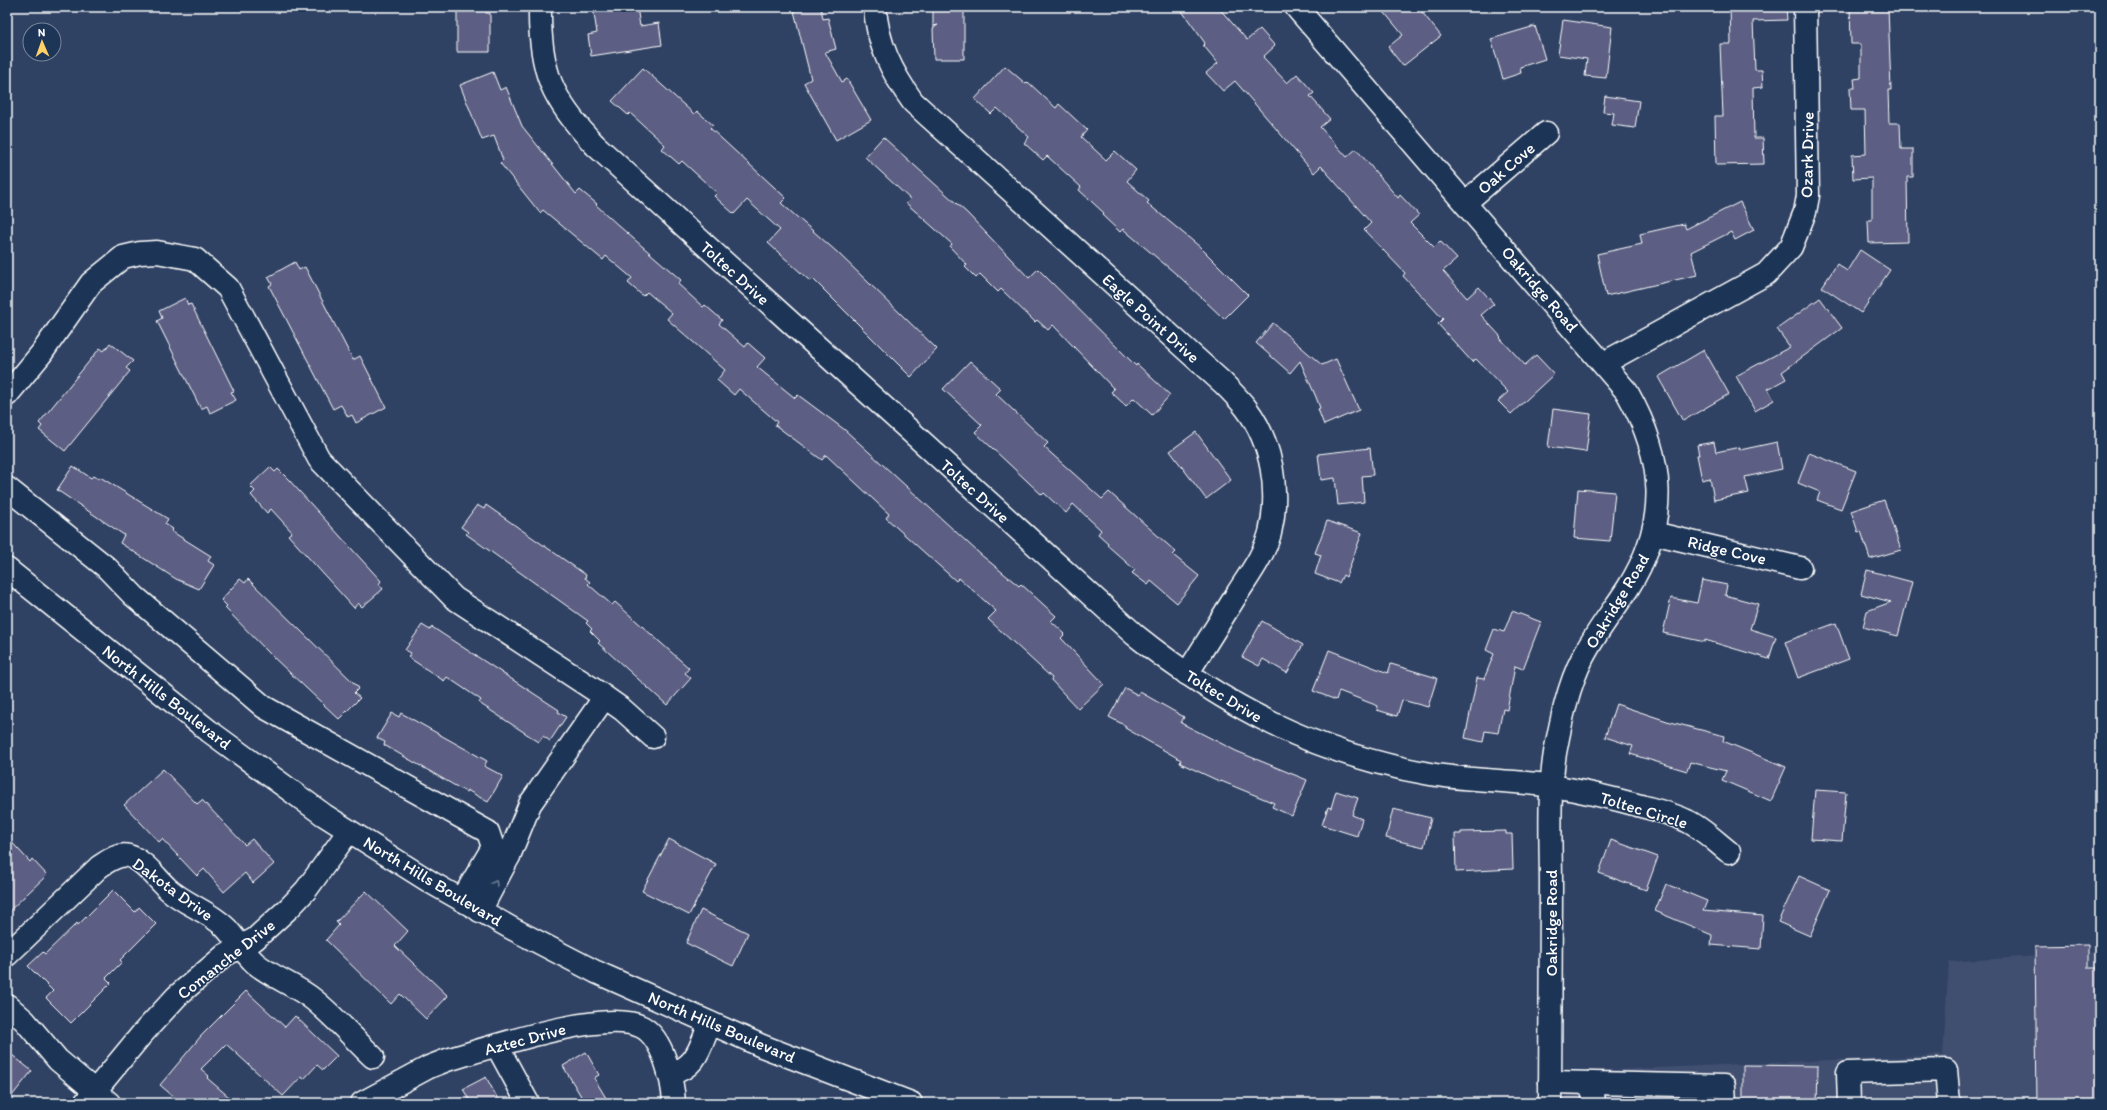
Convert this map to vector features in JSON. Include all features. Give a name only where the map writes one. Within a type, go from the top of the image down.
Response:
[{"type":"street","name":"Toltec Drive","points":[[540,7],[540,28],[544,63],[551,84],[562,107],[574,123],[595,145],[1135,635],[1211,691],[1258,718],[1332,748],[1387,765],[1430,774],[1552,786]]},
{"type":"street","name":"Eagle Point Drive","points":[[875,7],[881,42],[886,56],[895,78],[913,102],[1223,383],[1246,408],[1256,424],[1267,448],[1274,483],[1274,507],[1270,533],[1260,557],[1187,674]]},
{"type":"street","name":"Oakridge Road","points":[[1296,7],[1604,363],[1627,392],[1648,433],[1654,456],[1658,491],[1657,512],[1653,533],[1642,564],[1583,658],[1564,706],[1555,754],[1552,786],[1550,1093]]},
{"type":"street","name":"Ozark Drive","points":[[1604,363],[1758,280],[1784,256],[1791,247],[1805,212],[1808,196],[1805,7]]},
{"type":"street","name":"Oak Cove","points":[[1466,202],[1546,133]]},
{"type":"street","points":[[7,395],[41,354],[91,283],[124,257],[140,253],[157,252],[195,259],[228,288],[319,459],[454,598],[623,710],[653,737]]},
{"type":"street","points":[[7,488],[106,567],[134,596],[264,707],[488,832],[501,852]]},
{"type":"street","name":"Ridge Cove","points":[[1653,533],[1800,568]]},
{"type":"street","name":"North Hills Boulevard","points":[[7,569],[209,731],[349,831],[480,911],[596,972],[710,1023],[762,1046],[911,1103]]},
{"type":"street","points":[[462,900],[501,852],[530,804],[604,698]]},
{"type":"street","name":"Toltec Circle","points":[[1552,786],[1611,798],[1672,815],[1697,827],[1728,852]]},
{"type":"street","name":"Comanche Drive","points":[[96,1099],[142,1034],[177,996],[225,955],[255,939],[290,907],[306,890],[349,831]]},
{"type":"street","points":[[480,911],[501,852]]},
{"type":"street","name":"Dakota Drive","points":[[7,955],[99,867],[111,859],[121,856],[129,856],[138,860],[170,890],[212,916],[226,928],[257,964],[296,986],[315,1000],[373,1057]]},
{"type":"street","points":[[7,1005],[25,1020],[58,1060],[96,1099]]},
{"type":"street","name":"Aztec Drive","points":[[362,1103],[429,1067],[497,1046],[583,1024],[620,1022],[642,1027],[650,1033],[662,1053],[669,1074],[674,1103]]},
{"type":"street","points":[[669,1074],[688,1067],[695,1059],[710,1023]]},
{"type":"street","points":[[497,1046],[528,1103]]},
{"type":"street","points":[[1849,1103],[1848,1073],[1946,1070],[1949,1103]]},
{"type":"street","points":[[1550,1093],[1593,1094],[1724,1086],[1725,1103]]},
{"type":"shaded area","points":[[2100,952],[2100,1103],[1567,1103],[1567,1072],[1943,1055],[1949,962]]},
{"type":"building","points":[[457,7],[486,7],[486,13],[490,13],[490,52],[457,52]]},
{"type":"building","points":[[593,7],[637,7],[640,26],[659,23],[662,45],[591,56],[588,35],[597,33]]},
{"type":"building","points":[[793,7],[821,7],[823,19],[828,18],[836,49],[825,52],[842,82],[847,79],[871,120],[836,140],[804,83],[811,79]]},
{"type":"building","points":[[933,7],[964,7],[964,59],[934,59],[933,28],[938,25],[933,26]]},
{"type":"building","points":[[1179,7],[1218,7],[1247,40],[1260,29],[1275,46],[1263,57],[1287,83],[1297,74],[1314,93],[1310,96],[1330,119],[1320,127],[1347,157],[1356,149],[1398,198],[1400,195],[1419,215],[1410,223],[1434,247],[1440,241],[1457,259],[1443,271],[1467,298],[1479,287],[1494,304],[1481,315],[1525,365],[1536,355],[1554,374],[1511,414],[1498,401],[1508,392],[1476,359],[1472,362],[1438,324],[1443,319],[1403,276],[1405,273],[1364,230],[1371,223],[1321,166],[1314,173],[1235,81],[1223,91],[1206,73],[1218,63],[1203,45],[1205,43]]},
{"type":"building","points":[[1380,7],[1418,7],[1441,36],[1403,66],[1388,47],[1403,35]]},
{"type":"building","points":[[1730,7],[1786,7],[1787,20],[1753,21],[1755,70],[1762,70],[1763,87],[1753,88],[1754,138],[1763,138],[1764,164],[1716,165],[1715,116],[1723,116],[1720,44],[1731,44]]},
{"type":"building","points":[[1850,7],[1888,7],[1891,90],[1888,90],[1889,123],[1900,123],[1901,149],[1913,149],[1913,177],[1907,177],[1908,242],[1869,243],[1868,220],[1872,220],[1872,178],[1853,179],[1852,155],[1866,154],[1865,110],[1851,110],[1850,88],[1855,88],[1854,79],[1861,78],[1861,44],[1851,44]]},
{"type":"building","points":[[1563,20],[1612,27],[1606,78],[1585,76],[1587,59],[1558,55]]},
{"type":"building","points":[[1535,26],[1545,59],[1520,67],[1521,73],[1503,79],[1491,39]]},
{"type":"building","points":[[1005,66],[1026,84],[1028,82],[1056,108],[1059,104],[1087,130],[1081,137],[1106,160],[1115,151],[1136,170],[1127,181],[1149,201],[1147,203],[1200,247],[1248,295],[1224,319],[1182,279],[1123,229],[1120,232],[1102,215],[1104,213],[1079,190],[1081,187],[1047,156],[1043,160],[1024,143],[1029,137],[997,108],[991,114],[975,99]]},
{"type":"building","points":[[643,68],[694,114],[697,111],[713,125],[710,128],[786,198],[781,203],[837,252],[937,349],[911,377],[813,279],[810,281],[768,243],[780,230],[747,200],[734,214],[714,196],[717,193],[682,161],[679,164],[662,149],[665,145],[630,113],[628,115],[612,101]]},
{"type":"building","points":[[493,72],[500,90],[506,87],[522,126],[576,194],[580,190],[597,204],[596,205],[619,226],[681,280],[678,284],[703,307],[705,305],[722,320],[719,324],[745,347],[748,343],[765,358],[757,367],[795,398],[798,395],[845,430],[980,554],[1019,586],[1021,584],[1056,616],[1051,621],[1065,634],[1061,638],[1104,684],[1078,709],[1051,680],[1052,678],[988,619],[996,611],[959,578],[956,581],[886,518],[889,514],[826,455],[822,460],[775,425],[777,422],[739,389],[734,395],[717,380],[725,370],[667,319],[672,313],[647,292],[643,296],[628,283],[632,278],[606,256],[603,260],[543,210],[540,213],[500,163],[503,160],[494,136],[482,140],[460,85]]},
{"type":"building","points":[[1605,96],[1639,101],[1635,128],[1612,125],[1614,113],[1603,112]]},
{"type":"building","points":[[883,137],[967,213],[1029,278],[1038,269],[1136,366],[1137,364],[1170,395],[1152,415],[1134,398],[1126,406],[1111,392],[1114,389],[1053,325],[1048,330],[1037,320],[1035,322],[1001,289],[998,292],[980,274],[976,278],[965,267],[967,265],[950,247],[952,244],[906,203],[910,199],[865,157]]},
{"type":"building","points":[[1740,202],[1754,230],[1735,240],[1731,232],[1691,252],[1697,275],[1606,296],[1597,254],[1642,244],[1640,234],[1684,224],[1686,229]]},
{"type":"building","points":[[1860,250],[1890,270],[1861,313],[1822,287],[1837,264],[1847,271]]},
{"type":"building","points":[[295,262],[299,270],[305,267],[353,360],[360,356],[386,407],[356,423],[352,415],[348,417],[341,405],[333,409],[269,286],[272,284],[268,277]]},
{"type":"building","points":[[185,298],[188,305],[191,304],[234,391],[231,392],[236,400],[210,413],[207,406],[201,409],[157,321],[162,318],[159,311]]},
{"type":"building","points":[[1820,298],[1842,328],[1782,372],[1786,379],[1768,389],[1774,400],[1755,411],[1736,376],[1790,347],[1777,329]]},
{"type":"building","points":[[1273,323],[1322,365],[1336,359],[1359,410],[1324,425],[1318,409],[1320,408],[1316,397],[1300,361],[1290,373],[1256,343]]},
{"type":"building","points":[[110,343],[133,361],[126,368],[130,371],[65,451],[39,430],[42,426],[39,423],[100,348],[104,351]]},
{"type":"building","points":[[1704,350],[1729,394],[1683,421],[1658,377]]},
{"type":"building","points":[[970,361],[1001,389],[996,394],[1048,443],[1044,447],[1102,499],[1109,492],[1176,552],[1173,555],[1199,576],[1177,603],[1151,581],[1148,585],[1132,573],[1135,570],[1107,545],[1108,543],[1098,534],[1101,530],[1073,504],[1066,513],[1044,493],[1042,495],[975,432],[982,425],[943,389]]},
{"type":"building","points":[[1553,409],[1591,414],[1586,452],[1548,447]]},
{"type":"building","points":[[1196,432],[1231,480],[1206,499],[1170,451]]},
{"type":"building","points":[[1714,442],[1716,452],[1740,447],[1740,450],[1777,442],[1782,469],[1745,477],[1749,493],[1714,500],[1710,478],[1702,480],[1697,455],[1699,455],[1697,445]]},
{"type":"building","points":[[1370,448],[1373,475],[1362,476],[1364,502],[1338,505],[1335,478],[1321,480],[1318,454]]},
{"type":"building","points":[[1809,453],[1856,471],[1841,509],[1817,500],[1820,492],[1798,483]]},
{"type":"building","points":[[73,466],[91,478],[93,476],[99,479],[100,477],[168,519],[165,524],[173,529],[171,531],[211,556],[208,561],[214,565],[199,589],[176,579],[120,543],[124,535],[57,490]]},
{"type":"building","points":[[270,467],[275,472],[278,469],[289,480],[381,581],[379,584],[383,589],[362,607],[358,603],[354,608],[288,535],[292,532],[271,509],[267,513],[251,495],[255,491],[250,486]]},
{"type":"building","points":[[1578,489],[1615,492],[1610,541],[1574,538]]},
{"type":"building","points":[[1884,500],[1901,550],[1870,559],[1861,531],[1858,532],[1851,511]]},
{"type":"building","points":[[477,505],[484,509],[486,505],[586,575],[585,578],[590,582],[588,584],[612,605],[615,602],[689,668],[685,673],[691,678],[667,705],[598,643],[600,641],[590,631],[592,629],[586,623],[588,621],[466,534],[468,532],[461,527]]},
{"type":"building","points":[[1327,521],[1362,533],[1346,577],[1343,575],[1339,583],[1315,574],[1321,555],[1315,553]]},
{"type":"building","points":[[1867,570],[1912,582],[1898,636],[1863,627],[1867,611],[1891,602],[1861,594]]},
{"type":"building","points":[[240,579],[245,583],[248,579],[359,688],[354,693],[360,698],[339,719],[272,656],[225,608],[227,606],[221,600]]},
{"type":"building","points":[[1702,580],[1727,585],[1725,595],[1758,604],[1750,629],[1776,637],[1769,659],[1705,640],[1705,642],[1663,633],[1671,598],[1697,603]]},
{"type":"building","points":[[1512,611],[1541,622],[1523,669],[1515,666],[1507,710],[1503,709],[1498,733],[1485,731],[1483,742],[1465,738],[1477,678],[1484,679],[1494,654],[1486,650],[1494,629],[1504,632]]},
{"type":"building","points":[[1262,621],[1303,645],[1287,673],[1263,659],[1259,666],[1242,657]]},
{"type":"building","points":[[1836,623],[1849,659],[1798,678],[1785,642]]},
{"type":"building","points":[[422,625],[430,630],[432,627],[559,710],[558,712],[566,717],[550,741],[543,736],[539,742],[479,703],[481,700],[447,677],[444,681],[408,657],[411,653],[405,650]]},
{"type":"building","points":[[1329,650],[1388,673],[1391,664],[1437,678],[1428,707],[1402,700],[1397,716],[1377,710],[1378,706],[1339,691],[1336,700],[1313,691]]},
{"type":"building","points":[[1125,688],[1138,695],[1140,692],[1184,717],[1181,723],[1236,751],[1307,780],[1292,816],[1272,807],[1274,803],[1221,782],[1180,763],[1181,760],[1125,728],[1126,726],[1109,717]]},
{"type":"building","points":[[1616,704],[1667,721],[1724,736],[1723,741],[1786,767],[1771,801],[1722,780],[1726,771],[1690,762],[1687,771],[1630,754],[1633,746],[1605,737]]},
{"type":"building","points":[[392,713],[399,717],[401,713],[487,761],[484,766],[503,776],[488,802],[467,790],[466,792],[384,745],[385,742],[377,738]]},
{"type":"building","points":[[163,769],[197,804],[202,800],[245,845],[252,839],[274,864],[253,883],[245,873],[224,892],[204,869],[197,876],[162,839],[159,842],[124,805]]},
{"type":"building","points":[[1815,790],[1846,792],[1842,841],[1811,839]]},
{"type":"building","points":[[1336,791],[1358,798],[1352,815],[1362,819],[1357,836],[1322,825],[1328,807],[1331,808]]},
{"type":"building","points":[[1393,809],[1431,818],[1424,847],[1386,838]]},
{"type":"building","points":[[1506,831],[1506,834],[1512,834],[1513,869],[1456,872],[1455,834],[1461,834],[1461,832]]},
{"type":"building","points":[[7,837],[30,862],[32,859],[47,875],[7,913]]},
{"type":"building","points":[[669,839],[716,864],[689,915],[642,891]]},
{"type":"building","points":[[1611,840],[1658,857],[1646,890],[1599,873]]},
{"type":"building","points":[[1799,876],[1830,890],[1810,936],[1778,922]]},
{"type":"building","points":[[1666,884],[1707,901],[1703,911],[1763,916],[1761,949],[1711,945],[1712,935],[1655,911]]},
{"type":"building","points":[[113,890],[135,912],[139,907],[156,924],[120,960],[122,962],[106,978],[111,983],[71,1023],[46,998],[53,991],[28,966],[43,952],[45,954],[77,923],[78,925]]},
{"type":"building","points":[[366,891],[408,931],[395,946],[448,996],[426,1019],[400,994],[391,1004],[326,940],[339,925],[336,922]]},
{"type":"building","points":[[701,910],[748,933],[733,966],[686,943]]},
{"type":"building","points":[[2088,945],[2088,968],[2100,968],[2100,1103],[2037,1103],[2035,946]]},
{"type":"building","points":[[246,991],[285,1027],[295,1016],[337,1056],[323,1070],[317,1065],[304,1079],[301,1077],[283,1096],[226,1044],[201,1069],[209,1076],[207,1078],[236,1103],[181,1103],[160,1085],[201,1036]]},
{"type":"building","points":[[7,1051],[32,1071],[7,1102]]},
{"type":"building","points":[[586,1052],[599,1075],[594,1078],[609,1103],[585,1103],[563,1066]]},
{"type":"building","points":[[1743,1065],[1818,1066],[1817,1103],[1743,1103]]},
{"type":"building","points":[[486,1077],[500,1103],[471,1103],[463,1089]]}]
